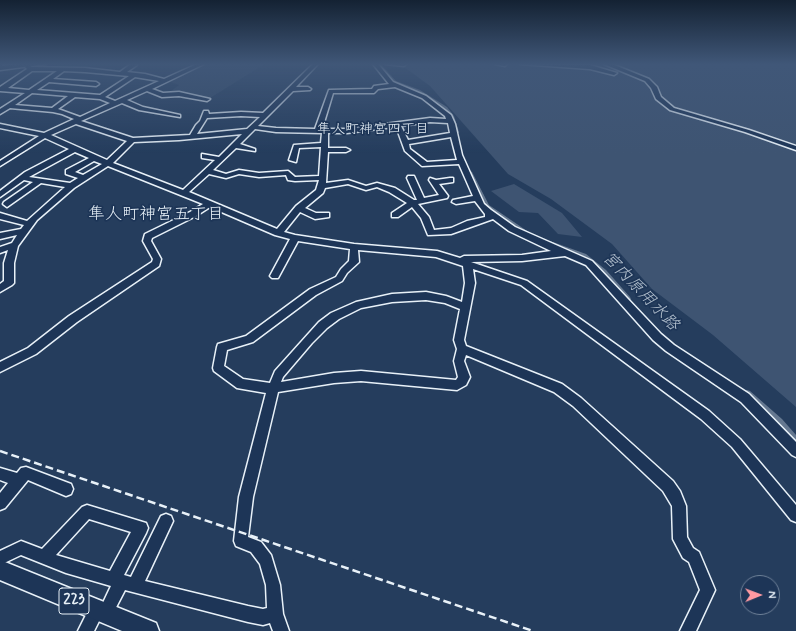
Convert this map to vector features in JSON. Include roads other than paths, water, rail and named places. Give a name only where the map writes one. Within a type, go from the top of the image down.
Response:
[{"type":"highway","name":"223","points":[[0,560],[100,612],[148,631]]},
{"type":"street","points":[[3,109],[28,93]]},
{"type":"street","points":[[30,108],[49,93]]},
{"type":"street","points":[[56,93],[101,97],[114,103]]},
{"type":"street","points":[[101,97],[106,93]]},
{"type":"street","points":[[0,164],[45,136],[136,93]]},
{"type":"street","points":[[158,93],[162,95],[179,94],[207,99]]},
{"type":"street","points":[[184,192],[208,172],[289,93]]},
{"type":"street","points":[[278,233],[299,208],[316,195],[323,182],[323,148],[321,130],[331,93]]},
{"type":"street","points":[[415,93],[427,99],[443,110],[450,121],[461,162],[481,206],[512,229],[589,263],[633,312],[670,348],[745,398],[796,451]]},
{"type":"street","points":[[656,93],[658,98],[672,109],[747,131],[796,148]]},
{"type":"street","points":[[53,110],[77,95]]},
{"type":"street","points":[[121,100],[141,109],[178,116]]},
{"type":"street","points":[[3,109],[30,108],[64,112],[77,120],[132,140],[192,137],[252,129],[347,131],[399,124],[442,120],[450,121]]},
{"type":"street","points":[[192,137],[206,114],[266,116]]},
{"type":"street","points":[[396,117],[407,150],[424,164],[461,162]]},
{"type":"street","points":[[0,126],[45,136],[94,158],[184,192],[278,233],[295,238],[354,247],[429,252],[461,261],[511,278],[529,286],[705,415],[736,443],[796,515]]},
{"type":"street","points":[[405,142],[454,135]]},
{"type":"street","points":[[0,288],[9,283],[9,263],[14,245],[27,227],[71,186],[108,163],[132,140]]},
{"type":"street","points":[[235,146],[253,150]]},
{"type":"street","points":[[293,160],[296,146],[346,150]]},
{"type":"street","points":[[1,193],[75,149]]},
{"type":"street","points":[[0,154],[12,156]]},
{"type":"street","points":[[205,156],[220,159]]},
{"type":"street","points":[[84,178],[69,172],[94,158]]},
{"type":"street","points":[[208,172],[226,176],[235,173],[288,173],[291,178],[295,179],[323,182],[346,182],[366,188],[379,186],[392,190],[418,202]]},
{"type":"street","points":[[238,181],[244,173]]},
{"type":"street","points":[[24,178],[71,186]]},
{"type":"street","points":[[411,178],[418,202],[431,233],[451,231],[470,223],[489,219],[489,213]]},
{"type":"street","points":[[7,204],[39,180]]},
{"type":"street","points":[[394,215],[418,202],[444,196],[434,181],[450,180]]},
{"type":"street","points":[[456,202],[478,198]]},
{"type":"street","points":[[0,367],[28,353],[73,319],[156,264],[157,258],[148,241],[148,236],[189,216],[210,203]]},
{"type":"street","points":[[299,208],[315,216],[326,216]]},
{"type":"street","points":[[0,216],[27,227]]},
{"type":"street","points":[[0,236],[27,227]]},
{"type":"street","points":[[275,276],[295,238]]},
{"type":"street","points":[[0,250],[14,245]]},
{"type":"street","points":[[354,247],[354,262],[344,271],[339,280],[313,292],[249,339],[222,347],[218,368],[227,376],[246,386],[272,388],[334,378],[361,376],[457,385],[462,382],[464,377],[459,361],[462,349],[459,340],[470,283],[461,261]]},
{"type":"street","points":[[461,261],[522,258],[556,253],[575,257]]},
{"type":"street","points":[[281,631],[275,614],[273,585],[266,560],[256,547],[241,541],[246,497],[266,420],[272,388],[284,367],[308,340],[329,320],[350,309],[380,300],[419,296],[446,300],[465,307]]},
{"type":"street","points":[[462,349],[558,388],[577,402],[668,486],[679,506],[680,539],[688,553],[694,557],[708,590],[688,631]]},
{"type":"street","points":[[0,502],[26,473],[66,489]]},
{"type":"street","points":[[0,474],[20,481]]},
{"type":"street","points":[[44,558],[87,512],[141,528],[124,582]]},
{"type":"street","points":[[86,631],[124,582],[166,521]]},
{"type":"street","points":[[0,560],[20,548],[66,566],[124,582],[248,614],[263,617],[275,614]]},
{"type":"waterway","name":"宮内原用水路","points":[[423,93],[445,108],[452,116],[457,132]]},
{"type":"waterway","name":"宮内原用水路","points":[[469,172],[487,206],[531,236]]},
{"type":"waterway","name":"宮内原用水路","points":[[550,243],[584,256],[604,272],[628,299]]},
{"type":"waterway","name":"宮内原用水路","points":[[747,394],[779,422],[796,441]]},
{"type":"railway","points":[[0,451],[533,631]]},
{"type":"district","name":"隼人町神宮四丁目","points":[[373,130]]},
{"type":"district","name":"隼人町神宮五丁目","points":[[156,215]]}]
